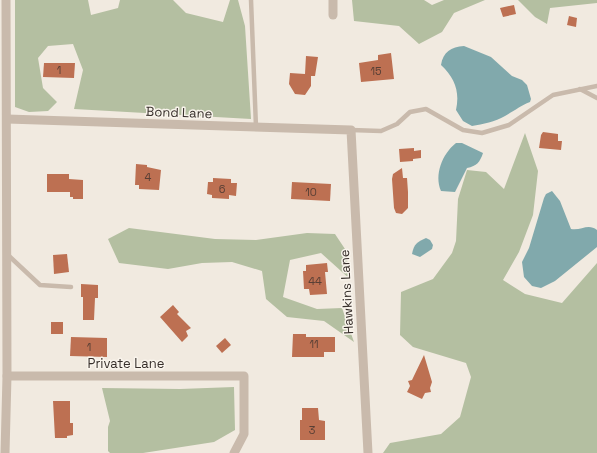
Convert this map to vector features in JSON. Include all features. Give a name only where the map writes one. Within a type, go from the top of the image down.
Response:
[{"type":"street","points":[[6,0],[6,453]]},
{"type":"street","points":[[333,0],[333,15]]},
{"type":"street","name":"Bond Lane","points":[[7,120],[351,130]]},
{"type":"street","name":"Hawkins Lane","points":[[351,130],[368,453]]},
{"type":"street","name":"Private Lane","points":[[7,376],[244,376],[244,434],[234,453]]},
{"type":"lane","points":[[251,0],[256,127]]},
{"type":"lane","points":[[351,130],[381,131],[397,124],[410,112],[426,109],[463,130],[482,133],[509,125],[553,95],[580,88],[597,86]]},
{"type":"lane","points":[[580,88],[597,98]]},
{"type":"lane","points":[[6,254],[40,285],[71,287]]},
{"type":"green space","points":[[15,0],[88,0],[91,15],[118,8],[120,0],[173,0],[186,13],[223,22],[230,0],[238,0],[245,26],[251,119],[74,109],[83,70],[73,44],[48,46],[38,58],[43,88],[57,102],[48,111],[29,112],[15,107]]},
{"type":"green space","points":[[352,0],[424,0],[432,5],[444,0],[485,0],[454,13],[442,32],[419,44],[399,26],[354,21]]},
{"type":"green space","points":[[518,0],[597,0],[597,3],[550,8],[547,24],[535,17]]},
{"type":"green space","points":[[525,133],[538,171],[533,215],[519,252],[503,280],[525,294],[562,303],[597,263],[597,453],[383,453],[390,443],[441,434],[460,417],[471,377],[466,363],[413,347],[400,335],[401,292],[433,279],[452,253],[456,241],[458,199],[467,170],[486,172],[504,189]]},
{"type":"green space","points":[[129,228],[215,239],[256,240],[307,233],[335,234],[345,249],[351,280],[321,253],[290,260],[283,297],[317,309],[342,308],[354,342],[324,321],[287,317],[266,299],[262,271],[232,262],[202,263],[168,269],[119,263],[108,239]]},
{"type":"green space","points":[[234,387],[235,430],[214,442],[143,453],[110,453],[108,451],[108,427],[110,421],[102,388],[180,389]]},
{"type":"water","points":[[464,46],[491,57],[512,76],[522,80],[527,85],[531,99],[530,102],[501,118],[489,122],[472,126],[463,121],[456,110],[457,91],[453,80],[441,65],[442,60],[448,51]]},
{"type":"water","points":[[456,143],[462,143],[483,153],[478,163],[467,168],[455,192],[441,191],[438,178],[441,165],[447,153]]},
{"type":"water","points":[[552,191],[560,201],[571,229],[591,227],[597,230],[597,247],[555,281],[541,288],[532,286],[524,277],[522,262],[529,248],[544,198],[546,194]]},
{"type":"water","points":[[426,238],[430,240],[433,245],[432,249],[420,257],[412,254],[416,244]]},
{"type":"building","points":[[514,5],[516,14],[503,17],[500,8]]},
{"type":"building","points":[[569,16],[577,18],[576,27],[567,25]]},
{"type":"building","points":[[391,53],[394,79],[361,82],[359,63],[378,60],[378,55]]},
{"type":"building","points":[[306,56],[318,57],[315,76],[311,76],[311,86],[305,95],[295,94],[289,84],[290,73],[305,74]]},
{"type":"building","points":[[44,63],[75,63],[74,78],[43,77]]},
{"type":"building","points":[[543,132],[558,134],[558,141],[562,141],[561,150],[539,148],[541,135]]},
{"type":"building","points":[[414,148],[414,151],[421,150],[421,158],[413,159],[413,161],[400,162],[399,149]]},
{"type":"building","points":[[136,164],[147,165],[147,167],[161,170],[159,190],[139,189],[139,185],[135,185]]},
{"type":"building","points":[[402,168],[403,178],[407,178],[408,208],[402,214],[396,213],[394,208],[392,179],[393,174]]},
{"type":"building","points":[[47,174],[69,174],[69,179],[83,180],[83,199],[73,199],[73,197],[70,197],[70,192],[47,192]]},
{"type":"building","points":[[213,178],[231,179],[231,183],[237,183],[236,196],[229,195],[229,199],[212,198],[212,195],[207,194],[208,182],[213,182]]},
{"type":"building","points":[[292,182],[331,184],[330,201],[291,199]]},
{"type":"building","points":[[67,254],[69,272],[54,274],[53,255]]},
{"type":"building","points":[[327,263],[328,272],[325,272],[327,294],[310,295],[309,289],[304,289],[303,271],[306,271],[306,265]]},
{"type":"building","points":[[81,284],[98,285],[98,298],[95,298],[94,320],[83,320],[83,297],[81,297]]},
{"type":"building","points":[[173,305],[179,312],[177,314],[191,328],[186,331],[188,336],[182,342],[160,317]]},
{"type":"building","points":[[51,322],[63,322],[63,334],[51,334]]},
{"type":"building","points":[[293,334],[306,334],[306,337],[335,337],[335,352],[324,352],[324,357],[292,357]]},
{"type":"building","points":[[71,337],[107,338],[107,357],[70,356]]},
{"type":"building","points":[[225,338],[231,345],[222,353],[216,346]]},
{"type":"building","points":[[424,355],[432,382],[430,388],[431,392],[425,393],[422,399],[407,392],[410,386],[408,381],[412,380]]},
{"type":"building","points":[[53,401],[70,401],[70,423],[73,423],[73,435],[67,436],[67,438],[55,438]]},
{"type":"building","points":[[302,408],[318,408],[319,420],[325,421],[325,440],[300,440],[300,420],[302,420]]}]
